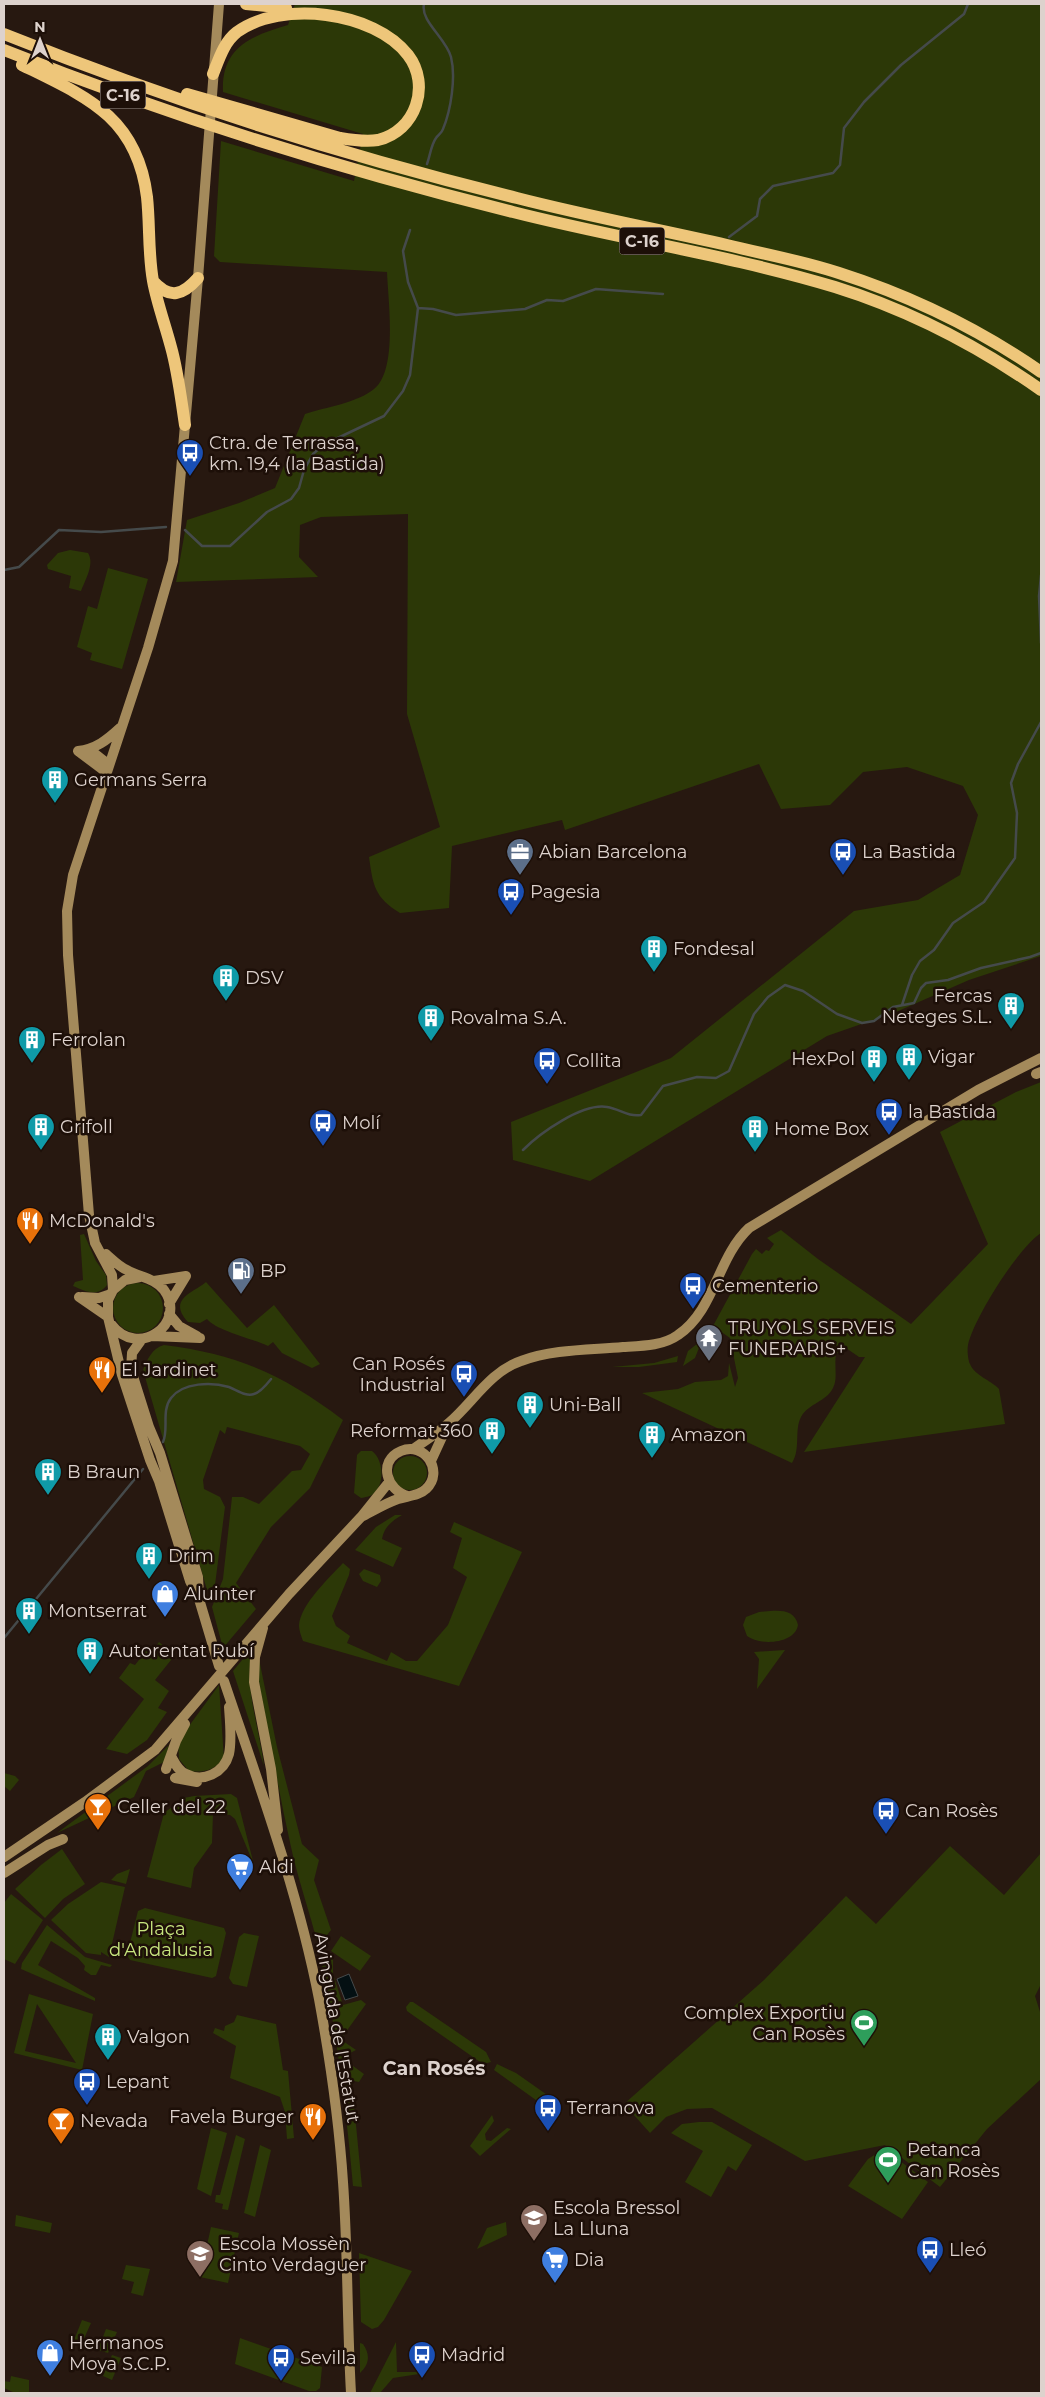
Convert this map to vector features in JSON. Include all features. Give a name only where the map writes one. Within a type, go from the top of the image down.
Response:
[{"type":"highway","points":[[228,111],[354,140],[379,139],[406,123],[413,113],[420,91],[418,73],[408,54],[375,29],[341,16],[246,4]]},
{"type":"highway","points":[[213,74],[230,39],[245,26],[277,14],[315,12]]},
{"type":"highway","name":"C-16","points":[[4,34],[114,77],[228,111],[338,151],[442,179],[838,272],[903,296],[954,320],[1003,347],[1041,372]]},
{"type":"highway","name":"C-16","points":[[4,50],[46,72],[226,131],[415,187],[516,213],[834,287],[894,309],[949,334],[1003,365],[1041,390]]},
{"type":"highway","points":[[4,57],[46,72],[96,104],[121,127],[134,147],[140,164],[147,198],[153,281],[173,356],[185,425]]},
{"type":"highway","points":[[153,281],[162,289],[174,293],[187,290],[198,278]]},
{"type":"main road","points":[[219,4],[198,278],[173,561],[148,648],[73,875],[67,911],[70,977],[89,1215],[93,1236],[112,1275],[112,1292],[107,1306],[122,1375],[150,1460],[155,1468],[190,1581],[199,1599],[219,1666]]},
{"type":"main road","points":[[108,768],[90,750],[103,743],[121,727]]},
{"type":"main road","points":[[413,1449],[448,1424],[493,1378],[518,1362],[549,1354],[652,1344],[675,1338],[699,1314],[729,1252],[749,1228],[978,1090],[1041,1058]]},
{"type":"main road","points":[[1023,1068],[1041,1063]]},
{"type":"main road","points":[[99,1248],[116,1264],[140,1277],[154,1281],[186,1276],[169,1309],[165,1325],[147,1338],[132,1353],[131,1370],[149,1427],[160,1453],[198,1577],[199,1599]]},
{"type":"main road","points":[[140,1277],[124,1280],[112,1292],[99,1298],[79,1296],[110,1320],[124,1336],[200,1338],[182,1328],[169,1309],[164,1291],[154,1281]]},
{"type":"main road","points":[[361,1517],[408,1496],[419,1494],[428,1488],[433,1477],[431,1461],[448,1424]]},
{"type":"main road","points":[[408,1496],[398,1492],[389,1482],[387,1469],[392,1458],[403,1450],[413,1449],[425,1454],[431,1461]]},
{"type":"main road","points":[[4,1857],[140,1763],[166,1739],[289,1594],[361,1517],[389,1482]]},
{"type":"main road","points":[[264,1624],[255,1657],[254,1682],[271,1769],[281,1854]]},
{"type":"main road","name":"Avinguda de l'Estatut","points":[[224,1681],[281,1854],[311,1962],[333,2093],[344,2191],[351,2393]]},
{"type":"main road","points":[[175,1778],[193,1782],[214,1778],[225,1769],[229,1753],[228,1694]]},
{"type":"main road","points":[[166,1769],[176,1741],[194,1707]]},
{"type":"main road","points":[[171,1756],[185,1774],[207,1777],[220,1770],[229,1753]]},
{"type":"main road","points":[[4,1873],[48,1845],[63,1840]]},
{"type":"green space","points":[[295,4],[1041,4],[1041,956],[969,980],[896,1012],[827,1036],[590,1181],[513,1160],[511,1122],[671,1058],[854,911],[918,900],[960,875],[978,815],[963,786],[907,767],[863,772],[830,805],[781,809],[759,764],[565,830],[562,820],[452,846],[449,908],[400,913],[380,896],[374,883],[369,857],[440,827],[407,714],[408,514],[321,517],[300,525],[299,557],[318,577],[176,582],[187,520],[239,503],[275,488],[305,414],[367,394],[381,380],[386,367],[390,334],[387,272],[220,262],[214,256],[221,141],[354,181],[363,134],[223,92],[227,64],[233,54],[251,39],[288,25]]},
{"type":"green space","points":[[70,550],[88,553],[90,557],[89,572],[81,591],[69,588],[71,576],[48,569],[47,565],[58,553]]},
{"type":"green space","points":[[108,568],[148,579],[122,669],[90,660],[92,653],[77,647],[88,606],[97,609]]},
{"type":"green space","points":[[1041,1082],[1041,1233],[1021,1253],[998,1284],[979,1318],[968,1347],[972,1368],[999,1389],[1005,1424],[804,1452],[865,1357],[859,1357],[846,1348],[836,1354],[835,1381],[830,1393],[804,1412],[801,1417],[795,1458],[792,1463],[642,1393],[678,1389],[695,1382],[721,1380],[728,1376],[729,1363],[735,1387],[738,1378],[730,1338],[713,1326],[752,1254],[756,1249],[762,1254],[766,1250],[769,1251],[774,1244],[767,1238],[781,1230],[818,1259],[911,1324],[988,1244],[940,1132],[1016,1092]]},
{"type":"green space","points":[[84,1234],[96,1261],[106,1275],[107,1285],[95,1292],[73,1286],[75,1282],[83,1280],[80,1235]]},
{"type":"green space","points":[[206,1282],[247,1328],[274,1305],[320,1364],[312,1368],[282,1353],[273,1342],[268,1346],[226,1331],[207,1319],[200,1323],[188,1322],[182,1314],[181,1302],[189,1293]]},
{"type":"green space","points":[[133,1283],[143,1283],[156,1290],[163,1303],[163,1313],[156,1326],[143,1333],[133,1333],[124,1329],[117,1322],[113,1313],[113,1303],[117,1294],[124,1287]]},
{"type":"green space","points":[[702,1340],[695,1358],[683,1366],[688,1351]]},
{"type":"green space","points":[[164,1345],[214,1354],[259,1369],[300,1391],[343,1420],[310,1488],[271,1527],[236,1583],[256,1609],[223,1648],[212,1607],[223,1579],[232,1497],[243,1497],[259,1504],[292,1471],[301,1470],[310,1454],[300,1446],[227,1427],[225,1434],[220,1430],[203,1480],[204,1489],[220,1497],[225,1507],[215,1585],[207,1590],[143,1370],[153,1352]]},
{"type":"green space","points":[[678,1356],[677,1362],[639,1367],[612,1367],[654,1363]]},
{"type":"green space","points":[[361,1451],[372,1451],[376,1455],[382,1472],[380,1485],[377,1490],[370,1496],[361,1498],[354,1493],[357,1455]]},
{"type":"green space","points":[[410,1456],[417,1457],[422,1461],[426,1466],[426,1480],[422,1485],[417,1489],[410,1490],[403,1489],[398,1485],[394,1480],[393,1473],[394,1466],[398,1461],[403,1457]]},
{"type":"green space","points":[[395,1515],[402,1515],[389,1525],[382,1539],[402,1548],[393,1567],[355,1550],[376,1527]]},
{"type":"green space","points":[[454,1522],[522,1552],[459,1686],[303,1641],[299,1625],[305,1609],[316,1592],[343,1563],[350,1569],[349,1575],[332,1616],[336,1626],[350,1636],[347,1643],[387,1661],[391,1652],[406,1661],[417,1661],[448,1625],[467,1577],[453,1568],[462,1538],[450,1532]]},
{"type":"green space","points":[[364,1569],[380,1575],[381,1581],[377,1587],[363,1581],[359,1574]]},
{"type":"green space","points":[[759,1612],[788,1612],[796,1620],[798,1625],[791,1636],[768,1642],[747,1636],[743,1625],[746,1617]]},
{"type":"green space","points":[[159,1642],[175,1655],[155,1680],[169,1691],[158,1708],[167,1712],[147,1740],[127,1754],[106,1749],[144,1699],[119,1678],[130,1663],[135,1665],[146,1651],[150,1654]]},
{"type":"green space","points":[[252,1648],[250,1663],[251,1693],[264,1766],[233,1671]]},
{"type":"green space","points":[[785,1650],[757,1689],[759,1659],[754,1652]]},
{"type":"green space","points":[[259,1659],[277,1747],[302,1844],[319,1860],[314,1880],[331,1930],[323,1940],[326,1953],[333,1959],[333,1974],[343,2005],[361,2000],[366,2004],[343,2036],[343,2041],[356,2050],[350,2053],[349,2063],[364,2074],[359,2082],[354,2081],[351,2089],[362,2187],[353,2186],[344,2096],[330,2006],[318,1946],[294,1859],[282,1803],[257,1671]]},
{"type":"green space","points":[[219,1685],[224,1759],[208,1770],[200,1772],[189,1771],[179,1759],[178,1741]]},
{"type":"green space","points":[[169,1745],[164,1762],[146,1771],[134,1797],[57,1833],[148,1766]]},
{"type":"green space","points":[[4,1773],[15,1776],[19,1780],[10,1791],[4,1786]]},
{"type":"green space","points":[[231,1794],[237,1798],[254,1865],[235,1819],[230,1815],[213,1813],[212,1843],[194,1868],[191,1888],[147,1877],[164,1813],[184,1798]]},
{"type":"green space","name":"Complex Exportiu Can Rosès","points":[[950,1846],[1004,1895],[1041,1853],[1041,1984],[1035,1996],[1041,2015],[1041,2079],[987,2129],[940,2187],[885,2145],[805,2161],[712,2108],[687,2109],[666,2117],[650,2133],[624,2104],[764,1980],[846,1896],[876,1924]]},
{"type":"green space","points":[[62,1849],[85,1884],[63,1899],[45,1918],[15,1889]]},
{"type":"green space","points":[[130,1869],[126,1884],[111,1880],[117,1874]]},
{"type":"green space","points":[[101,1882],[125,1887],[109,1957],[101,1952],[101,1955],[86,1953],[51,1920],[68,1904]]},
{"type":"green space","points":[[11,1894],[43,1920],[15,1964],[4,1959],[4,1903]]},
{"type":"green space","name":"Plaça d'Andalusia","points":[[145,1908],[224,1928],[226,1933],[216,1976],[212,1978],[130,1960],[127,1955],[138,1911]]},
{"type":"green space","points":[[47,1925],[85,1957],[112,1965],[110,1967],[101,1965],[96,1975],[91,1975],[84,1970],[85,1966],[78,1958],[51,1941],[38,1965],[95,1998],[95,2001],[21,1969],[22,1963]]},
{"type":"green space","name":"Plaça d'Andalusia","points":[[244,1933],[259,1936],[247,1987],[233,1984],[229,1978],[239,1937]]},
{"type":"green space","points":[[341,1936],[371,1956],[360,1971],[331,1951]]},
{"type":"green space","points":[[29,1994],[93,2014],[82,2070],[14,2053]],"holes":[[[37,2004],[76,2063],[25,2051]]]},
{"type":"green space","points":[[410,2002],[413,2002],[486,2052],[491,2062],[483,2064],[407,2011],[406,2007]]},
{"type":"green space","points":[[237,2015],[276,2024],[283,2070],[288,2071],[294,2138],[287,2139],[285,2112],[280,2097],[230,2078],[236,2046],[213,2033],[215,2028],[224,2031],[225,2026],[234,2022]]},
{"type":"green space","points":[[497,2064],[516,2073],[560,2104],[562,2112],[554,2113],[494,2070]]},
{"type":"green space","points":[[492,2115],[494,2121],[485,2134],[486,2140],[491,2141],[507,2128],[511,2129],[480,2156],[470,2146]]},
{"type":"green space","points":[[712,2122],[752,2145],[736,2171],[728,2166],[711,2197],[685,2182],[703,2151],[671,2133],[682,2124]]},
{"type":"green space","points":[[211,2128],[227,2133],[211,2196],[197,2189]]},
{"type":"green space","points":[[236,2135],[245,2139],[228,2210],[222,2209],[223,2204],[215,2202],[216,2195],[220,2195]]},
{"type":"green space","points":[[260,2145],[271,2150],[255,2217],[244,2213]]},
{"type":"green space","name":"Petanca Can Rosès","points":[[884,2149],[928,2182],[902,2219],[848,2186],[868,2159]]},
{"type":"green space","points":[[16,2215],[52,2223],[50,2233],[15,2226]]},
{"type":"green space","points":[[506,2222],[507,2235],[477,2249],[487,2228]]},
{"type":"green space","points":[[211,2227],[239,2233],[228,2283],[200,2277]]},
{"type":"green space","points":[[359,2253],[412,2271],[384,2320],[378,2327],[372,2329],[361,2322]]},
{"type":"green space","points":[[126,2265],[150,2269],[143,2296],[131,2293],[134,2282],[122,2279]]},
{"type":"green space","points":[[82,2320],[91,2323],[82,2343],[74,2340]]},
{"type":"green space","points":[[106,2329],[117,2332],[108,2353],[98,2350]]},
{"type":"green space","points":[[240,2338],[322,2367],[320,2388],[316,2391],[309,2391],[235,2364]]},
{"type":"green space","points":[[396,2342],[397,2372],[419,2372],[419,2374],[393,2378],[380,2393],[370,2393]]},
{"type":"green space","points":[[360,2343],[365,2348],[368,2359],[366,2366],[360,2373]]},
{"type":"green space","points":[[112,2355],[121,2358],[112,2380],[103,2376]]},
{"type":"green space","points":[[11,2376],[29,2380],[29,2393],[15,2393],[4,2388],[4,2381],[10,2382]]},
{"type":"shaded area","points":[[349,1974],[358,1996],[345,2000],[337,1979]]},
{"type":"waterway","points":[[424,4],[424,10],[429,23],[444,43],[451,57],[453,74],[452,93],[446,121],[433,144],[427,164]]},
{"type":"waterway","points":[[729,237],[757,216],[760,199],[773,186],[833,173],[840,165],[844,128],[864,102],[901,65],[964,14],[968,4]]},
{"type":"waterway","points":[[185,530],[202,546],[230,546],[267,512],[291,499],[299,488],[304,470],[313,454],[323,445],[384,416],[403,391],[410,375],[418,308],[408,282],[403,251],[410,230]]},
{"type":"waterway","points":[[418,308],[433,309],[456,315],[525,309],[547,300],[563,301],[596,289],[663,294]]},
{"type":"waterway","points":[[4,570],[19,567],[59,530],[101,532],[166,527]]},
{"type":"waterway","points":[[1041,575],[1039,596],[1041,643]]},
{"type":"waterway","points":[[902,1005],[912,975],[920,961],[934,950],[953,923],[984,902],[1015,858],[1017,813],[1011,783],[1018,764],[1041,722]]},
{"type":"waterway","points":[[523,1150],[550,1128],[574,1114],[597,1107],[607,1107],[632,1115],[641,1115],[663,1086],[697,1077],[716,1078],[729,1071],[754,1014],[768,997],[785,985],[803,991],[837,1014],[862,1023],[874,1021],[893,1007],[914,1003],[921,988],[926,983],[948,980],[981,968],[1041,953]]},
{"type":"waterway","points":[[163,1442],[165,1437],[166,1409],[171,1398],[176,1393],[190,1386],[214,1384],[251,1395],[261,1390],[271,1379]]},
{"type":"waterway","points":[[4,1638],[143,1469]]},
{"type":"place","name":"Ctra. de Terrassa, km. 19,4 (la Bastida)","points":[[190,477]]},
{"type":"place","name":"Germans Serra","points":[[55,804]]},
{"type":"place","name":"Abian Barcelona","points":[[520,876]]},
{"type":"place","name":"La Bastida","points":[[843,876]]},
{"type":"place","name":"Pagesia","points":[[511,916]]},
{"type":"place","name":"Fondesal","points":[[654,973]]},
{"type":"place","name":"DSV","points":[[226,1002]]},
{"type":"place","name":"Fercas Neteges S.L.","points":[[1011,1030]]},
{"type":"place","name":"Rovalma S.A.","points":[[431,1042]]},
{"type":"place","name":"Ferrolan","points":[[32,1064]]},
{"type":"place","name":"Vigar","points":[[909,1081]]},
{"type":"place","name":"HexPol","points":[[874,1083]]},
{"type":"place","name":"Collita","points":[[547,1085]]},
{"type":"place","name":"la Bastida","points":[[889,1136]]},
{"type":"place","name":"Molí","points":[[323,1147]]},
{"type":"place","name":"Grifoll","points":[[41,1151]]},
{"type":"place","name":"Home Box","points":[[755,1153]]},
{"type":"place","name":"McDonald's","points":[[30,1245]]},
{"type":"place","name":"BP","points":[[241,1295]]},
{"type":"place","name":"Cementerio","points":[[693,1310]]},
{"type":"place","name":"TRUYOLS SERVEIS FUNERARIS+","points":[[709,1362]]},
{"type":"place","name":"El Jardinet","points":[[102,1394]]},
{"type":"place","name":"Can Rosés Industrial","points":[[464,1398]]},
{"type":"place","name":"Uni-Ball","points":[[530,1429]]},
{"type":"place","name":"Reformat 360","points":[[492,1455]]},
{"type":"place","name":"Amazon","points":[[652,1459]]},
{"type":"place","name":"B Braun","points":[[48,1496]]},
{"type":"place","name":"Drim","points":[[149,1580]]},
{"type":"place","name":"Aluinter","points":[[165,1618]]},
{"type":"place","name":"Montserrat","points":[[29,1635]]},
{"type":"place","name":"Autorentat Rubí","points":[[90,1675]]},
{"type":"place","name":"Celler del 22","points":[[98,1831]]},
{"type":"place","name":"Can Rosès","points":[[886,1835]]},
{"type":"place","name":"Aldi","points":[[240,1891]]},
{"type":"place","name":"Complex Exportiu Can Rosès","points":[[864,2047]]},
{"type":"place","name":"Valgon","points":[[108,2061]]},
{"type":"place","name":"Lepant","points":[[87,2106]]},
{"type":"place","name":"Terranova","points":[[548,2132]]},
{"type":"place","name":"Favela Burger","points":[[313,2141]]},
{"type":"place","name":"Nevada","points":[[61,2145]]},
{"type":"place","name":"Petanca Can Rosès","points":[[888,2184]]},
{"type":"place","name":"Escola Bressol La Lluna","points":[[534,2242]]},
{"type":"place","name":"Lleó","points":[[930,2274]]},
{"type":"place","name":"Escola Mossèn Cinto Verdaguer","points":[[200,2278]]},
{"type":"place","name":"Dia","points":[[555,2284]]},
{"type":"place","name":"Hermanos Moya S.C.P.","points":[[50,2377]]},
{"type":"place","name":"Madrid","points":[[422,2379]]},
{"type":"place","name":"Sevilla","points":[[281,2382]]},
{"type":"district","name":"Can Rosés","points":[[434,2068]]}]
